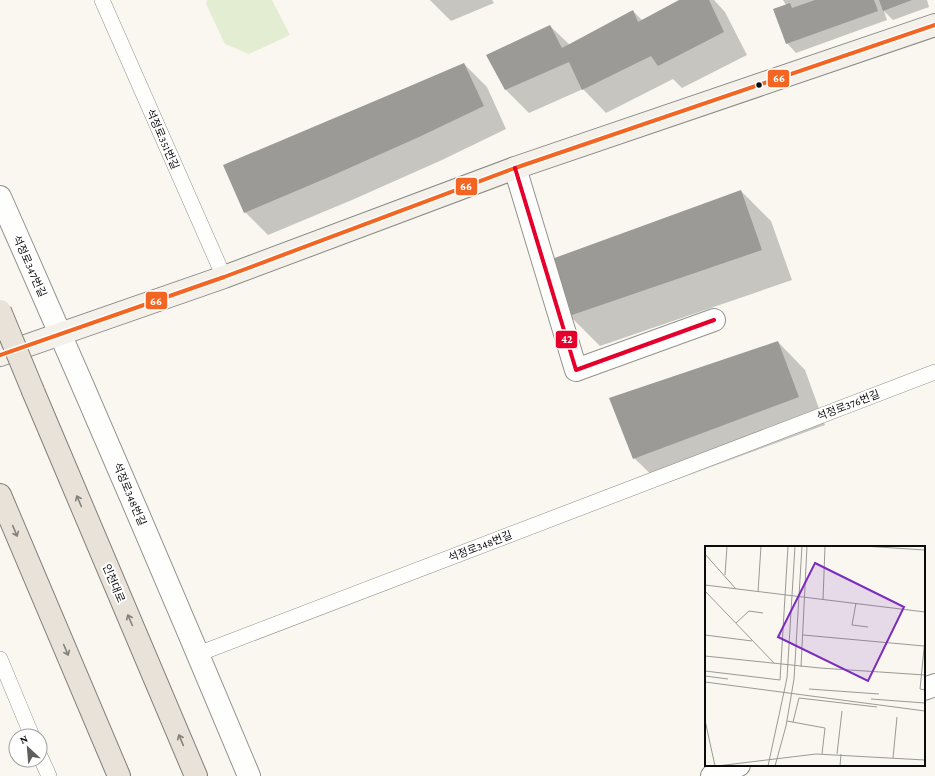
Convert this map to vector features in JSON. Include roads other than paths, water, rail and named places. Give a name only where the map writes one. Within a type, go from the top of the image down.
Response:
[{"type":"highway","name":"인천대로","points":[[0,311],[196,776]]},
{"type":"highway","points":[[0,495],[119,776]]},
{"type":"main road","points":[[0,355],[224,277],[515,168],[935,25]]},
{"type":"street","points":[[515,168],[576,370],[714,320]]},
{"type":"street","name":"석정로347번길","points":[[0,197],[61,334]]},
{"type":"street","name":"석정로348번길","points":[[61,334],[249,776]]},
{"type":"street","points":[[925,690],[935,685]]},
{"type":"street","points":[[712,776],[737,766]]},
{"type":"lane","name":"석정로351번길","points":[[102,0],[224,277]]},
{"type":"lane","name":"석정로376번길","points":[[762,438],[935,372]]},
{"type":"lane","name":"석정로348번길","points":[[198,654],[762,438]]},
{"type":"lane","points":[[0,659],[29,728]]}]
